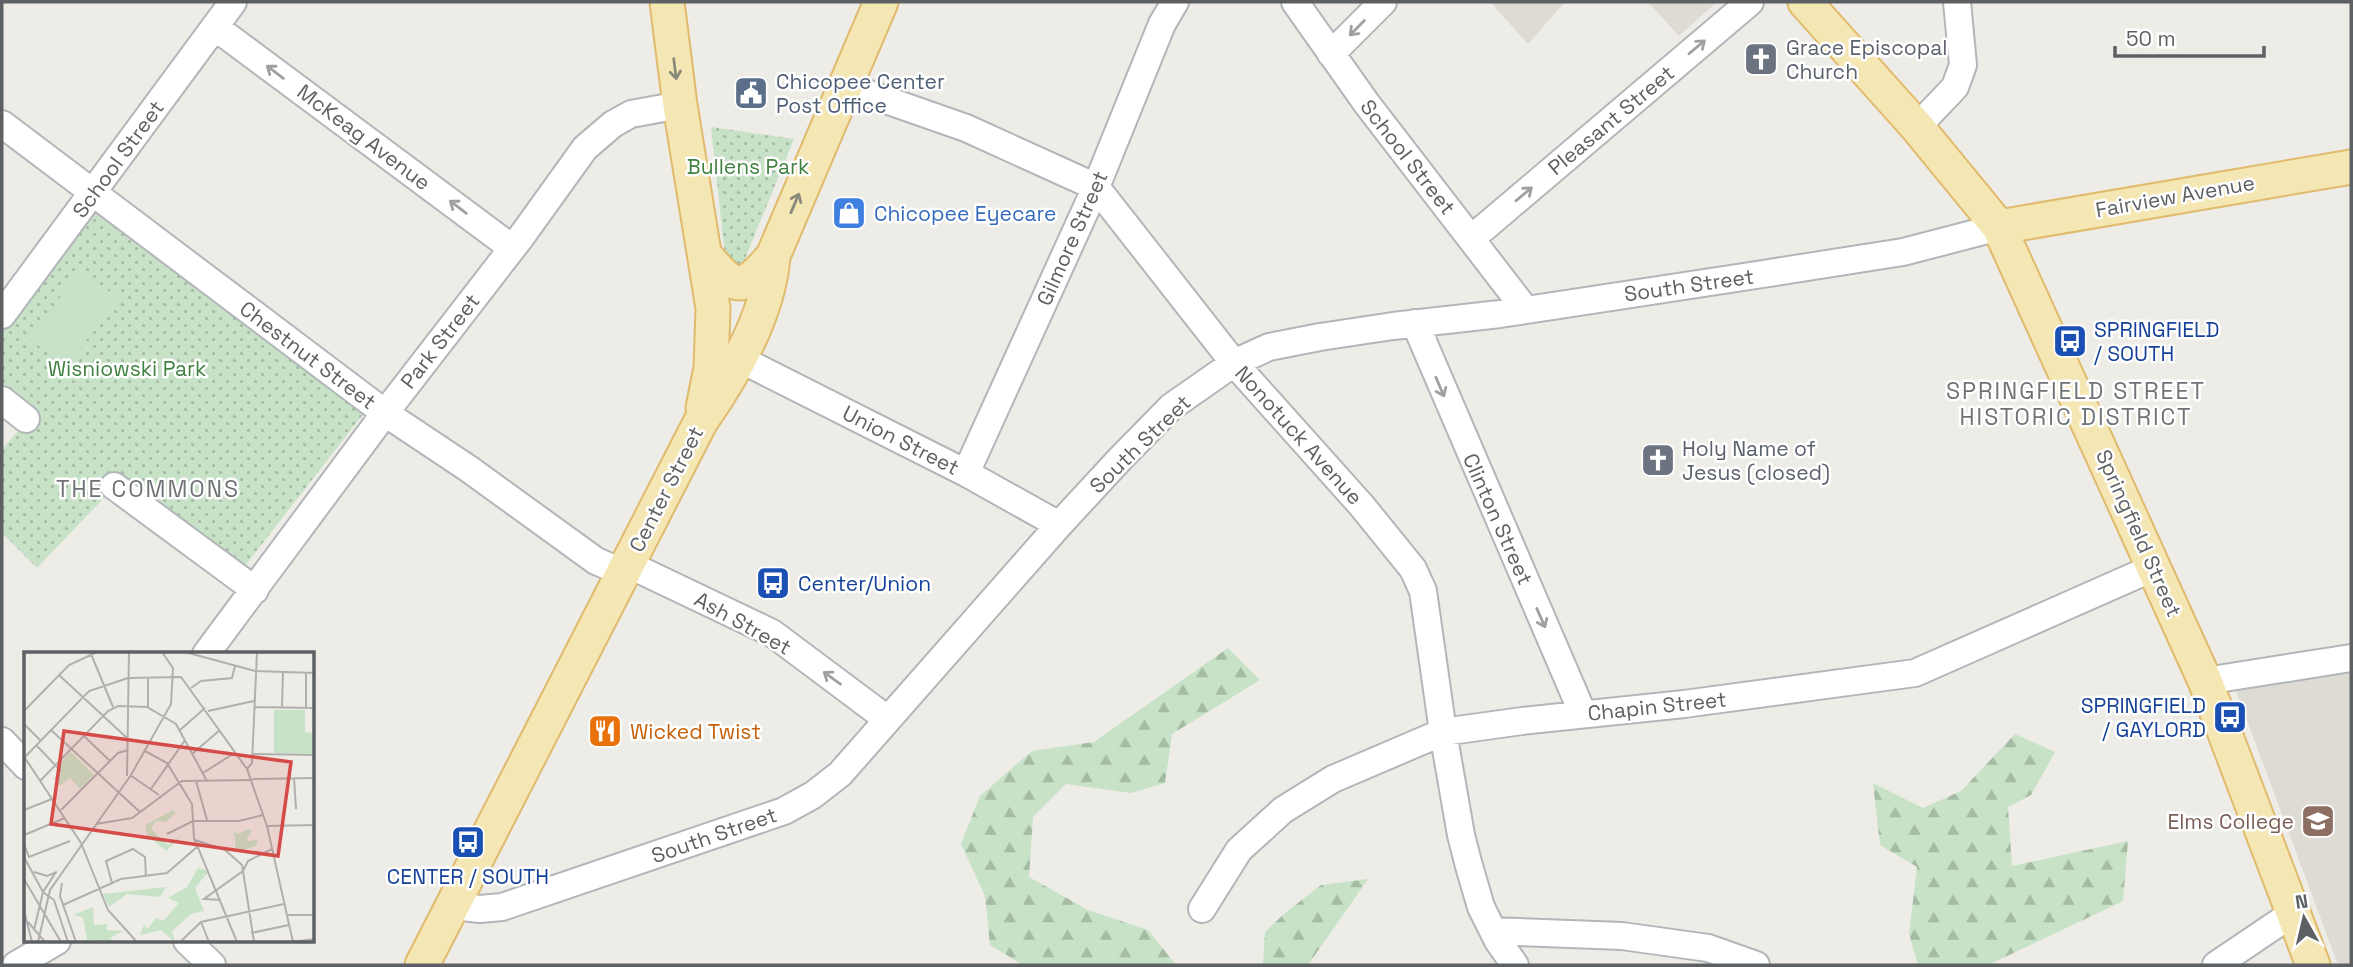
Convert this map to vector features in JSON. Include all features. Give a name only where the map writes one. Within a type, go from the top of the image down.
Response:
[{"type":"main road","points":[[667,2],[680,105],[713,309],[711,368],[701,421]]},
{"type":"main road","name":"Center Street","points":[[422,965],[701,421],[740,359],[771,278],[773,256],[881,2]]},
{"type":"main road","name":"Springfield Street","points":[[1805,2],[1917,127],[1999,227],[2205,681],[2313,965]]},
{"type":"main road","name":"Fairview Avenue","points":[[1999,227],[2351,167]]},
{"type":"main road","points":[[706,256],[725,278],[732,282],[750,280],[773,256]]},
{"type":"main road","points":[[713,309],[722,334],[740,359]]},
{"type":"street","name":"School Street","points":[[2,315],[233,2]]},
{"type":"street","name":"Gilmore Street","points":[[966,473],[1096,187],[1161,24],[1175,2]]},
{"type":"street","name":"School Street","points":[[1295,2],[1367,104],[1525,309]]},
{"type":"street","points":[[1331,54],[1383,2]]},
{"type":"street","name":"Pleasant Street","points":[[1472,239],[1750,2]]},
{"type":"street","points":[[1917,127],[1955,87],[1963,65],[1957,2]]},
{"type":"street","name":"McKeag Avenue","points":[[215,27],[512,248]]},
{"type":"street","name":"Nonotuck Avenue","points":[[846,86],[966,128],[1096,187],[1234,363],[1363,506],[1413,569],[1423,591],[1443,732],[1469,866],[1481,907],[1515,965]]},
{"type":"street","name":"Park Street","points":[[207,652],[585,148],[613,124],[631,114],[680,105]]},
{"type":"street","name":"Chestnut Street","points":[[2,124],[385,413],[469,469],[596,561],[610,567],[625,568]]},
{"type":"street","name":"South Street","points":[[453,906],[480,909],[502,907],[784,811],[813,796],[840,774],[1059,525],[1171,407],[1234,363],[1269,347],[1415,323],[1717,282],[1903,252],[1999,227]]},
{"type":"street","name":"Clinton Street","points":[[1415,323],[1441,389],[1583,714]]},
{"type":"street","name":"Union Street","points":[[740,359],[966,473],[1059,525]]},
{"type":"street","points":[[2,401],[26,419]]},
{"type":"street","points":[[114,486],[254,590]]},
{"type":"street","name":"Chapin Street","points":[[1202,909],[1238,850],[1283,810],[1333,779],[1443,732],[1684,704],[1915,673],[2155,567]]},
{"type":"street","name":"Ash Street","points":[[625,568],[638,569],[674,585],[772,634],[887,719]]},
{"type":"street","points":[[2205,681],[2351,657]]},
{"type":"street","points":[[2,741],[24,764]]},
{"type":"street","points":[[2216,965],[2293,913]]},
{"type":"street","points":[[1493,931],[1622,936],[1708,948],[1756,965]]},
{"type":"street","points":[[16,965],[55,942]]},
{"type":"street","points":[[188,942],[212,965]]},
{"type":"shaded area","points":[[1490,2],[1565,2],[1528,44]]},
{"type":"shaded area","points":[[1648,2],[1717,2],[1679,36]]},
{"type":"shaded area","name":"Elms College","points":[[2351,669],[2351,965],[2338,965],[2235,688]]},
{"type":"green space","name":"Bullens Park","points":[[711,127],[794,139],[742,266],[726,264]]},
{"type":"green space","name":"Wisniowski Park","points":[[98,207],[364,413],[241,571],[124,477],[37,568],[2,533],[2,450],[29,417],[2,393],[2,332]]},
{"type":"green space","points":[[80,270],[118,298],[67,366],[29,339]]},
{"type":"green space","points":[[1228,648],[1260,680],[1172,734],[1165,783],[1131,793],[1066,784],[1033,817],[1029,877],[1088,910],[1148,930],[1176,965],[1023,965],[990,945],[985,896],[961,844],[980,796],[1032,751],[1094,742]]},
{"type":"green space","points":[[2015,734],[2055,752],[2031,795],[2008,807],[2012,866],[2128,841],[2123,901],[1988,965],[1918,965],[1909,934],[1917,867],[1880,845],[1873,783],[1923,808],[1961,791]]},
{"type":"green space","points":[[1368,879],[1308,965],[1263,965],[1265,932],[1285,913],[1321,885]]},
{"type":"place","name":"Grace Episcopal Church","points":[[1761,59]]},
{"type":"place","name":"Chicopee Center Post Office","points":[[751,93]]},
{"type":"place","name":"Chicopee Eyecare","points":[[849,213]]},
{"type":"place","name":"SPRINGFIELD / SOUTH","points":[[2070,341]]},
{"type":"place","name":"Holy Name of Jesus (closed)","points":[[1658,460]]},
{"type":"place","name":"Center/Union","points":[[773,583]]},
{"type":"place","name":"SPRINGFIELD / GAYLORD","points":[[2230,717]]},
{"type":"place","name":"Wicked Twist","points":[[605,731]]},
{"type":"place","name":"Elms College","points":[[2318,821]]},
{"type":"place","name":"CENTER / SOUTH","points":[[468,842]]},
{"type":"district","name":"SPRINGFIELD STREET HISTORIC DISTRICT","points":[[2076,404]]},
{"type":"district","name":"THE COMMONS","points":[[148,489]]}]
